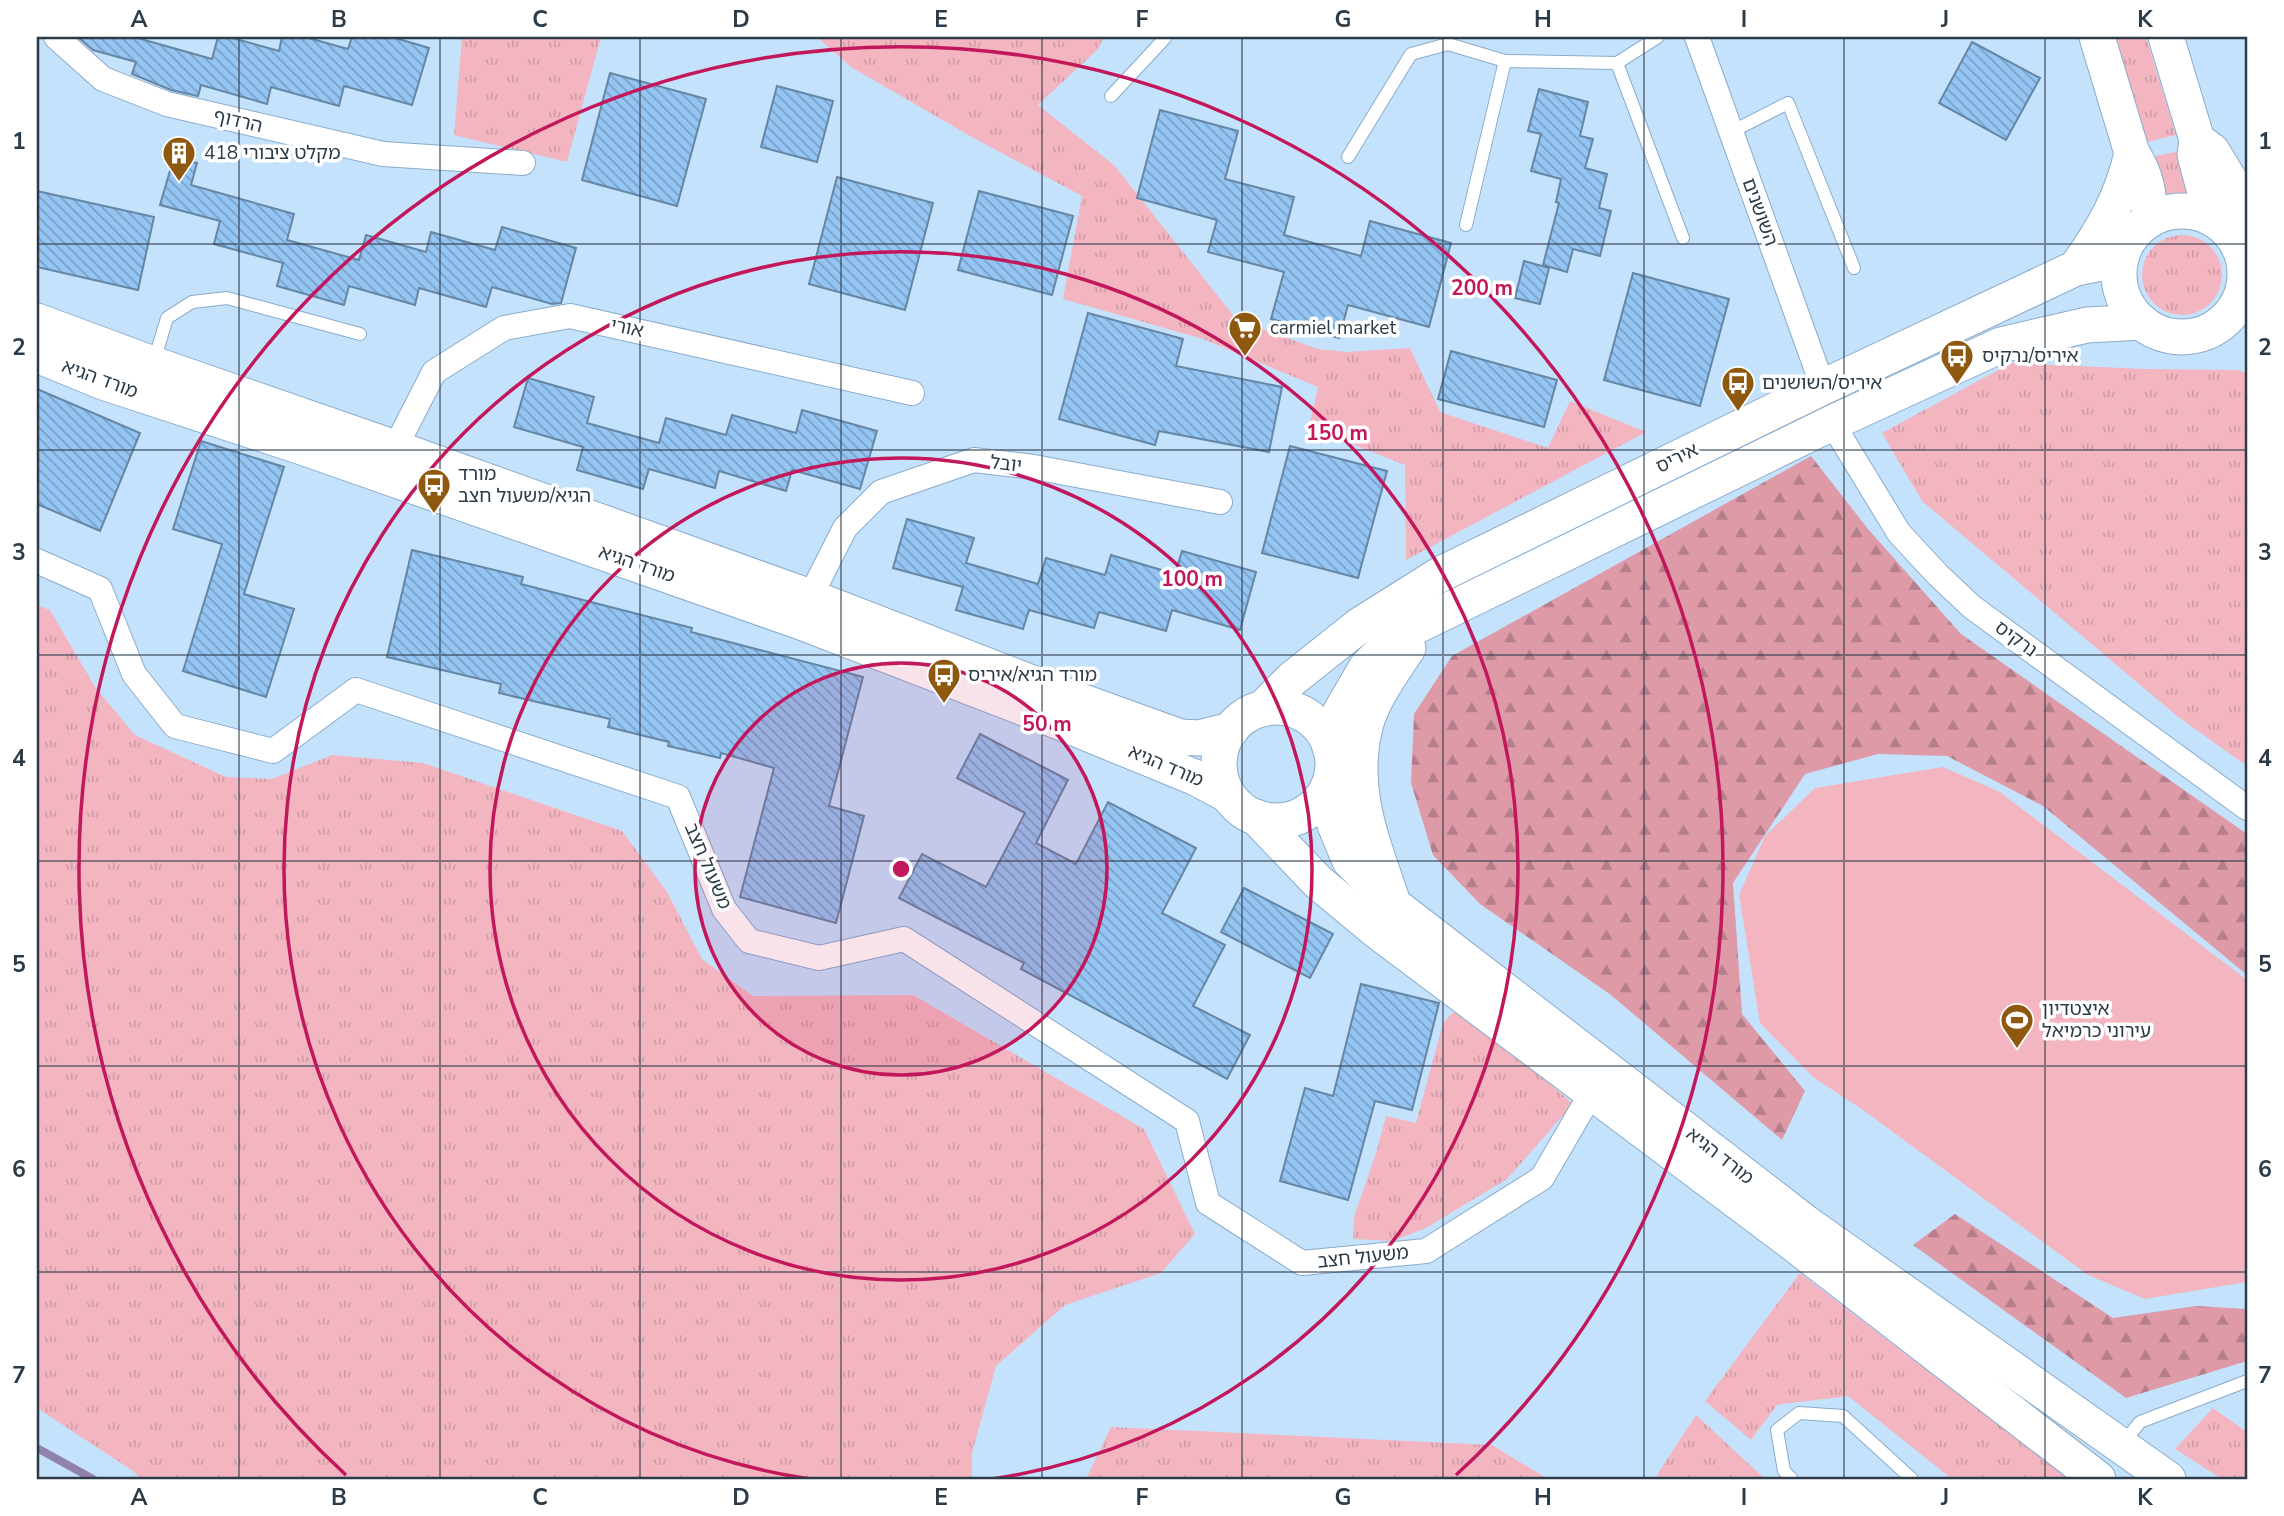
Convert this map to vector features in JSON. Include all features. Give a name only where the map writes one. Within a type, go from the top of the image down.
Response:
[{"type":"street","name":"הרדוף","points":[[57,37],[103,79],[167,104],[383,154],[523,163]]},
{"type":"street","name":"השושנים","points":[[1696,37],[1824,387]]},
{"type":"street","points":[[2097,37],[2132,153],[2142,169],[2150,194],[2149,220]]},
{"type":"street","points":[[2166,37],[2197,140],[2194,155],[2236,228],[2244,258],[2245,278],[2241,297],[2231,314],[2232,330],[2178,337],[2159,332],[2142,322],[2129,307],[2119,276],[2121,259],[2136,231],[2149,220],[2180,210],[2197,212],[2236,228]]},
{"type":"street","points":[[2076,268],[2117,204],[2132,153]]},
{"type":"street","name":"איריס","points":[[1262,709],[1292,679],[1360,625],[1441,573],[2076,268],[2121,259]]},
{"type":"street","name":"אורי","points":[[395,448],[434,372],[504,328],[570,316],[912,393]]},
{"type":"street","name":"מורד הגיא","points":[[37,321],[810,597],[1180,737],[1199,738],[1231,730]]},
{"type":"street","name":"איריס","points":[[1330,748],[1340,711],[1366,668],[1398,635],[1435,615],[1832,423],[2001,345],[2087,325],[2142,322]]},
{"type":"street","name":"מורד הגיא","points":[[37,355],[103,382],[302,447],[801,622],[1194,776],[1228,795]]},
{"type":"street","name":"נרקיס","points":[[1832,423],[1899,533],[1972,607],[2247,808]]},
{"type":"street","name":"יובל","points":[[810,597],[845,528],[881,492],[974,460],[1034,467],[1220,502]]},
{"type":"street","name":"משעול חצב","points":[[37,561],[100,589],[134,674],[175,726],[273,751],[356,691],[678,797],[724,909],[749,942],[819,958],[904,939],[1187,1121],[1208,1203],[1302,1263],[1426,1251],[1542,1178],[1592,1092]]},
{"type":"street","points":[[1394,905],[1364,817],[1359,769],[1366,722],[1387,679],[1435,615]]},
{"type":"street","points":[[1280,707],[1297,711],[1312,720],[1324,734],[1330,748],[1332,768],[1328,787],[1317,803],[1302,815],[1283,821],[1264,820],[1245,813],[1228,795],[1221,782],[1219,763],[1222,744],[1231,730],[1246,715],[1262,709],[1280,707]]},
{"type":"street","name":"מורד הגיא","points":[[1328,787],[1335,825],[1350,861],[1394,905],[1806,1223],[2168,1479]]},
{"type":"street","name":"מורד הגיא","points":[[1256,817],[1318,882],[1377,931],[1790,1241],[2098,1479]]},
{"type":"lane","points":[[1111,96],[1166,37]]},
{"type":"lane","points":[[1348,158],[1411,54],[1448,44],[1505,61],[1618,63],[1658,37]]},
{"type":"lane","points":[[1466,225],[1505,61]]},
{"type":"lane","points":[[1618,63],[1683,238]]},
{"type":"lane","points":[[1731,132],[1787,103],[1854,268]]},
{"type":"lane","points":[[153,364],[167,318],[192,302],[227,298],[360,334]]},
{"type":"lane","points":[[2121,1446],[2140,1422],[2247,1381]]},
{"type":"lane","points":[[1792,1479],[1784,1471],[1777,1430],[1798,1413],[1843,1416],[1912,1479]]},
{"type":"green space","points":[[462,37],[601,37],[567,162],[454,135]]},
{"type":"green space","points":[[817,37],[1104,37],[1098,49],[1038,105],[1114,165],[1237,320],[1318,349],[1346,352],[1410,348],[1440,412],[1548,448],[1570,401],[1646,432],[1406,560],[1405,465],[1309,427],[1318,387],[1203,339],[1063,299],[1082,196],[970,136],[851,67]]},
{"type":"green space","points":[[2113,37],[2146,37],[2176,135],[2147,142]]},
{"type":"green space","points":[[2180,151],[2196,195],[2163,203],[2151,157]]},
{"type":"green space","points":[[2174,235],[2190,235],[2211,246],[2222,267],[2222,283],[2211,304],[2190,315],[2174,315],[2160,309],[2148,297],[2142,283],[2142,267],[2148,253],[2160,241]]},
{"type":"green space","points":[[2011,363],[2239,370],[2247,374],[2247,766],[2177,716],[1922,501],[1882,433]]},
{"type":"green space","points":[[1811,456],[1868,529],[1961,634],[2247,834],[2247,975],[2043,806],[1947,756],[1878,754],[1805,774],[1733,883],[1742,1014],[1805,1091],[1782,1140],[1611,995],[1480,904],[1433,855],[1411,783],[1414,714],[1452,656]]},
{"type":"green space","points":[[37,605],[50,610],[95,687],[135,735],[226,777],[272,779],[332,755],[423,763],[622,831],[667,892],[702,959],[753,996],[913,995],[1144,1129],[1195,1234],[1161,1273],[1065,1305],[996,1366],[972,1453],[972,1479],[141,1479],[37,1408]]},
{"type":"green space","name":"איצטדיון עירוני כרמיאל","points":[[1943,767],[2000,792],[2247,980],[2247,1282],[2145,1299],[2088,1275],[1863,1110],[1813,1077],[1760,1023],[1739,895],[1765,836],[1815,788]]},
{"type":"green space","points":[[1461,1004],[1573,1104],[1507,1179],[1426,1228],[1393,1241],[1353,1239],[1354,1217],[1386,1116],[1416,1123],[1443,1023]]},
{"type":"green space","points":[[1955,1214],[2113,1318],[2196,1306],[2247,1309],[2247,1361],[2126,1398],[1913,1245]]},
{"type":"green space","points":[[1800,1273],[2069,1479],[1952,1479],[1848,1396],[1777,1405],[1751,1440],[1705,1401]]},
{"type":"green space","points":[[2213,1408],[2247,1432],[2247,1479],[2222,1479],[2175,1449]]},
{"type":"green space","points":[[1696,1415],[1765,1479],[1660,1479],[1657,1475]]},
{"type":"green space","points":[[1111,1427],[1492,1445],[1548,1479],[1086,1479]]},
{"type":"building","points":[[78,37],[134,37],[212,59],[218,37],[229,37],[279,51],[282,37],[305,37],[348,49],[352,37],[392,37],[429,48],[412,105],[344,86],[339,106],[271,87],[267,104],[201,85],[198,96],[171,90],[132,74],[136,62],[93,50]]},
{"type":"building","points":[[1972,42],[2040,78],[2006,140],[1939,103]]},
{"type":"building","points":[[610,73],[706,99],[677,206],[582,180]]},
{"type":"building","points":[[777,86],[833,101],[817,162],[761,147]]},
{"type":"building","points":[[1539,89],[1588,102],[1580,136],[1593,139],[1585,168],[1607,174],[1599,208],[1611,211],[1600,256],[1573,249],[1567,272],[1543,265],[1559,203],[1556,202],[1561,179],[1531,171],[1541,134],[1528,131]]},
{"type":"building","points":[[1160,110],[1238,131],[1225,179],[1294,197],[1284,235],[1361,256],[1370,221],[1451,243],[1429,327],[1348,305],[1339,338],[1271,319],[1284,272],[1208,252],[1217,220],[1137,198]]},
{"type":"building","points":[[174,157],[197,163],[191,185],[294,214],[287,240],[359,260],[366,235],[426,252],[431,232],[495,250],[502,227],[576,248],[561,303],[552,304],[492,287],[486,307],[419,288],[415,305],[349,286],[344,305],[277,286],[283,263],[214,244],[220,221],[160,205]]},
{"type":"building","points":[[837,177],[933,203],[905,310],[809,284]]},
{"type":"building","points":[[37,191],[154,217],[138,290],[37,267]]},
{"type":"building","points":[[979,191],[1073,216],[1052,295],[958,270]]},
{"type":"building","points":[[1524,261],[1549,268],[1540,304],[1515,298]]},
{"type":"building","points":[[1633,273],[1729,299],[1700,406],[1604,380]]},
{"type":"building","points":[[1088,313],[1183,339],[1176,366],[1282,387],[1269,452],[1159,431],[1155,445],[1059,419]]},
{"type":"building","points":[[1451,351],[1557,380],[1544,427],[1438,399]]},
{"type":"building","points":[[528,378],[594,397],[587,423],[659,443],[666,418],[726,435],[732,415],[796,433],[802,410],[877,431],[860,489],[792,470],[786,491],[719,471],[715,488],[649,469],[643,489],[577,470],[583,447],[514,427]]},
{"type":"building","points":[[37,389],[140,433],[100,531],[37,504]]},
{"type":"building","points":[[201,441],[284,467],[244,594],[294,609],[266,697],[183,671],[222,544],[173,529]]},
{"type":"building","points":[[1290,446],[1387,471],[1358,578],[1262,553]]},
{"type":"building","points":[[907,519],[974,538],[966,563],[1038,584],[1046,558],[1105,575],[1111,555],[1175,574],[1182,551],[1256,572],[1240,630],[1172,610],[1166,631],[1099,612],[1094,628],[1029,610],[1023,629],[956,610],[963,587],[893,568]]},
{"type":"building","points":[[412,550],[523,577],[521,584],[692,628],[691,632],[863,677],[829,806],[864,816],[836,923],[740,897],[774,768],[721,753],[720,758],[668,746],[669,742],[608,727],[610,719],[499,693],[501,684],[387,657]]},
{"type":"building","points":[[980,734],[1068,780],[1036,843],[1076,864],[1108,802],[1196,848],[1162,913],[1225,945],[1193,1006],[1250,1035],[1227,1079],[1021,969],[1024,963],[899,898],[922,854],[986,887],[1025,813],[957,778]]},
{"type":"building","points":[[1244,888],[1333,934],[1310,978],[1221,932]]},
{"type":"building","points":[[1361,984],[1439,1003],[1412,1110],[1375,1101],[1348,1200],[1280,1181],[1305,1088],[1333,1096]]},
{"type":"waterway","points":[[37,1448],[93,1479]]},
{"type":"place","name":"מקלט ציבורי 418","points":[[179,183]]},
{"type":"place","name":"carmiel market","points":[[1245,358]]},
{"type":"place","name":"איריס/נרקיס","points":[[1957,386]]},
{"type":"place","name":"איריס/השושנים","points":[[1738,413]]},
{"type":"place","name":"מורד הגיא/משעול חצב","points":[[434,515]]},
{"type":"place","name":"מורד הגיא/איריס","points":[[944,705]]},
{"type":"place","name":"איצטדיון עירוני כרמיאל","points":[[2017,1050]]}]
